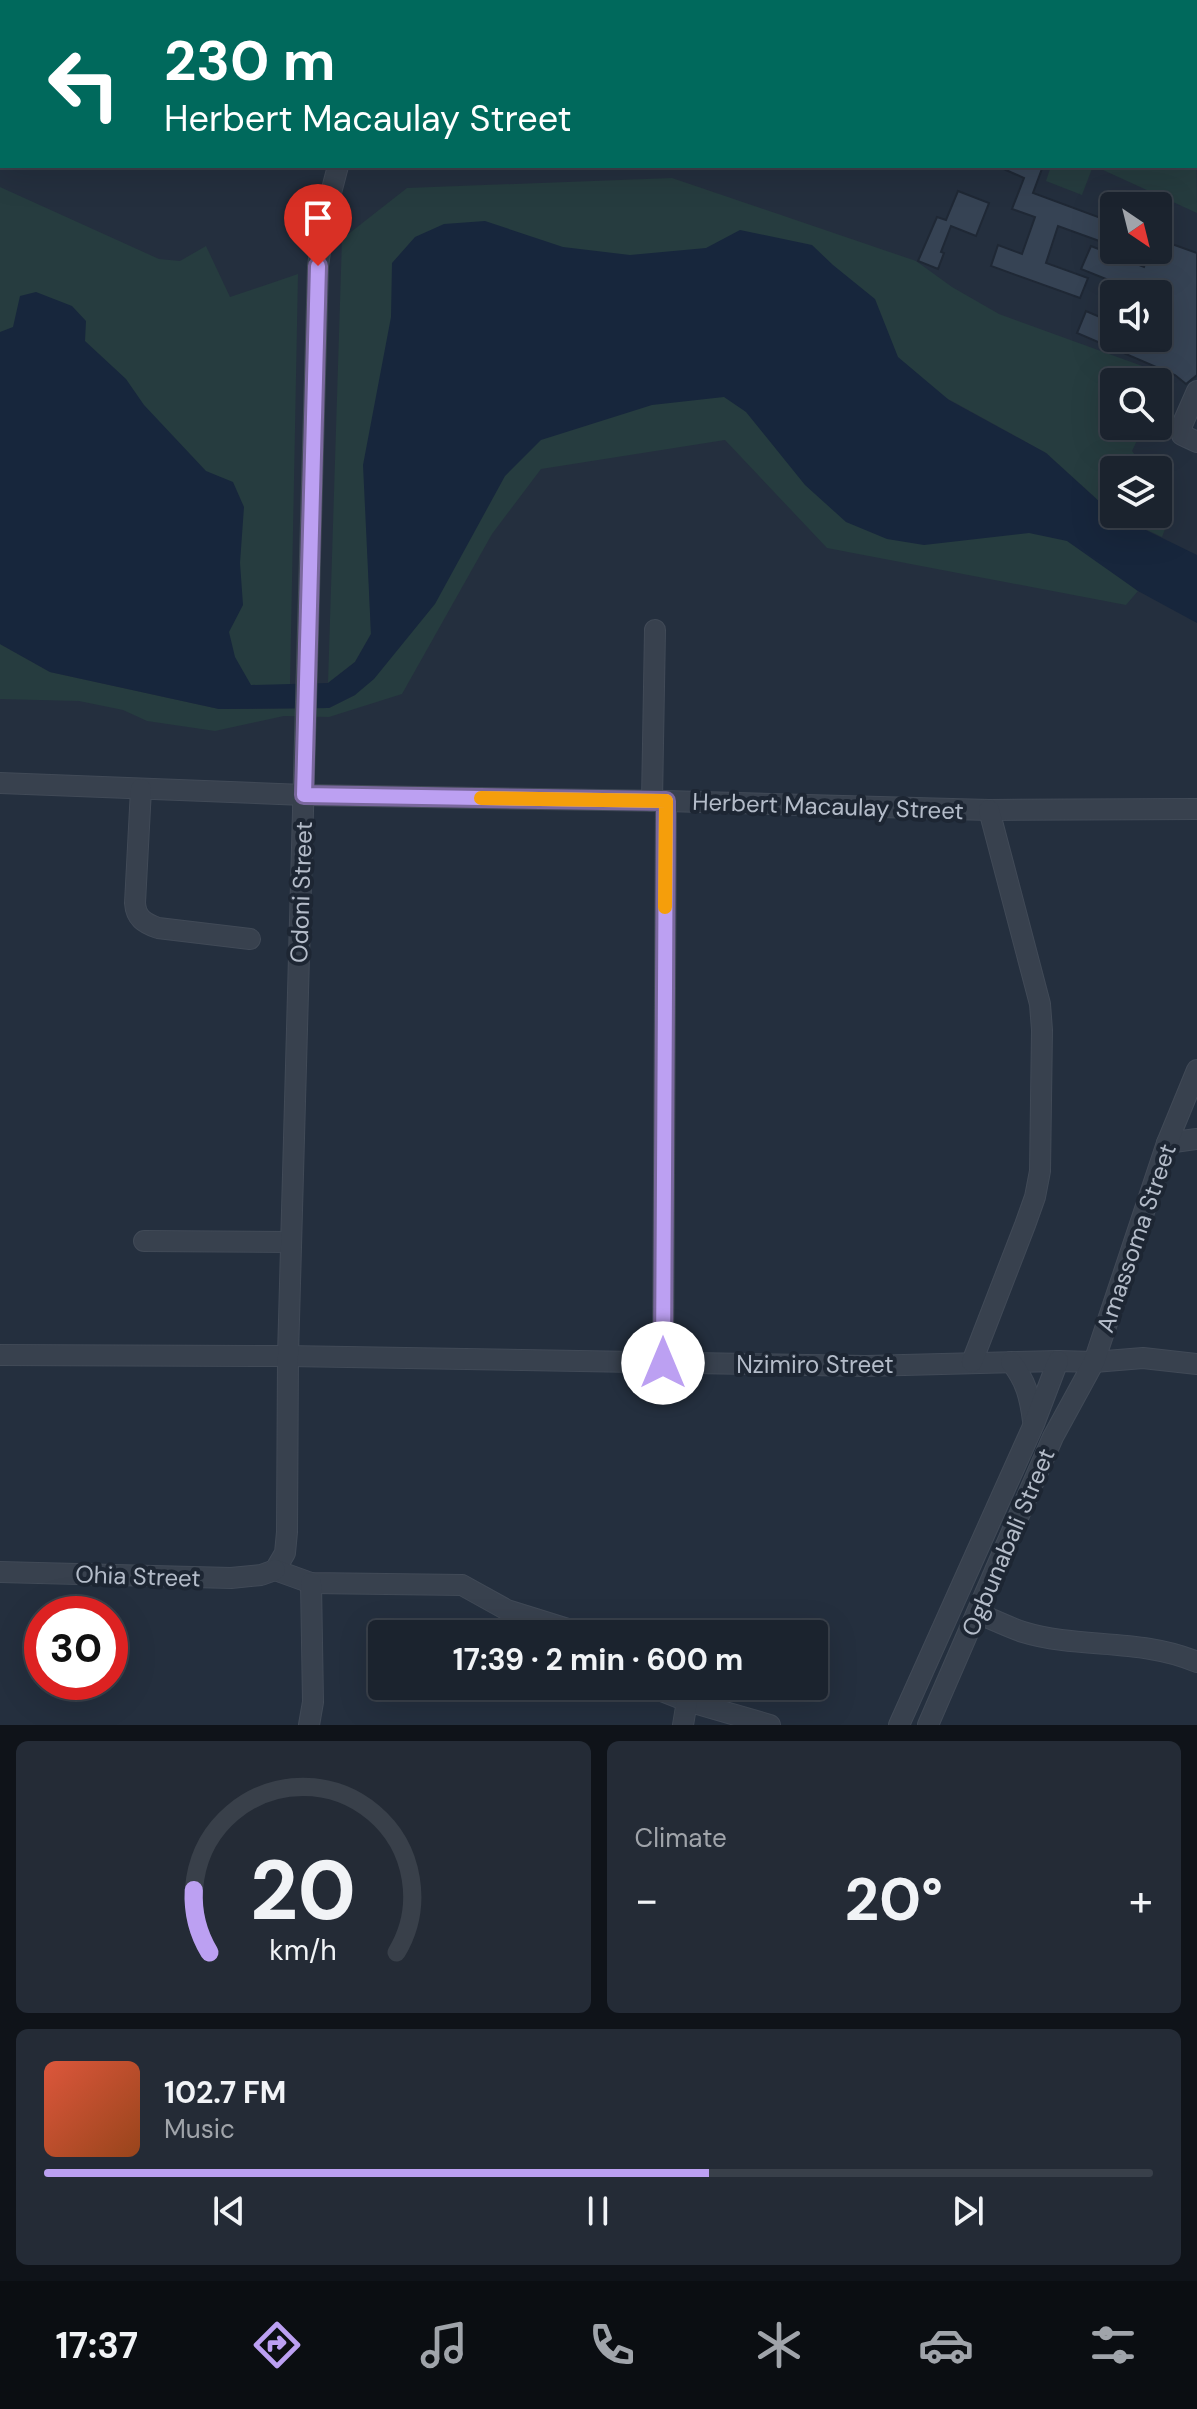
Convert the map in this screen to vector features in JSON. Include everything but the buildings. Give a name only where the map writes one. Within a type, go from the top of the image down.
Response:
[{"type":"street","name":"Odoni Street","points":[[275,1570],[285,1553],[287,1532],[291,1242],[309,795],[305,722],[318,266],[326,212],[337,168]]},
{"type":"street","points":[[1197,391],[1182,425],[1182,435],[1197,442]]},
{"type":"street","points":[[655,630],[663,1363]]},
{"type":"street","name":"Herbert Macaulay Street","points":[[0,783],[309,795],[989,810],[1197,809]]},
{"type":"street","points":[[141,789],[135,903],[140,919],[158,928],[250,939]]},
{"type":"street","points":[[972,1362],[1035,1197],[1040,1171],[1040,1004],[989,810]]},
{"type":"street","name":"Amassoma Street","points":[[1094,1362],[1167,1143],[1197,1070]]},
{"type":"street","points":[[1167,1143],[1197,1139]]},
{"type":"street","points":[[144,1241],[291,1242]]},
{"type":"street","name":"Nzimiro Street","points":[[0,1355],[288,1356],[866,1366],[1094,1362],[1143,1358],[1197,1364]]},
{"type":"street","name":"Ogbunabali Street","points":[[899,1725],[1034,1424],[1058,1361]]},
{"type":"street","points":[[1011,1362],[1024,1380],[1034,1424]]},
{"type":"street","name":"Ogbunabali Street","points":[[928,1725],[1053,1437],[1094,1362]]},
{"type":"street","points":[[275,1570],[311,1583],[462,1585],[507,1610],[539,1620]]},
{"type":"street","name":"Ohia Street","points":[[0,1572],[231,1578],[261,1575],[275,1570]]},
{"type":"street","points":[[309,1725],[313,1702],[311,1583]]},
{"type":"street","points":[[977,1613],[1024,1633],[1128,1645],[1180,1655],[1197,1662]]},
{"type":"street","points":[[683,1725],[687,1701],[770,1725]]},
{"type":"green space","points":[[1050,168],[1092,168],[1082,195],[1046,181]]},
{"type":"green space","points":[[1197,168],[1197,213],[1172,202],[1172,192],[1151,192],[1103,170]]},
{"type":"green space","points":[[672,178],[916,261],[952,287],[999,314],[1148,368],[1100,368],[1100,440],[1137,440],[1132,451],[1136,456],[1100,456],[1100,502],[1046,453],[950,400],[749,306],[367,534],[371,634],[355,662],[328,683],[342,239],[407,188]]},
{"type":"green space","points":[[0,187],[159,259],[180,261],[206,246],[230,297],[298,274],[290,685],[251,685],[0,591]]},
{"type":"green space","points":[[543,330],[1009,492],[1138,591],[1126,605],[827,548],[725,440],[541,469],[492,534],[402,694],[329,717],[284,716],[215,731],[147,721],[123,710],[79,701],[0,699],[0,644],[50,672],[219,709],[329,708],[355,695]]},
{"type":"green space","points":[[1143,528],[1165,528],[1162,537]]},
{"type":"water","points":[[485,221],[563,247],[630,255],[706,248],[740,230],[812,245],[875,299],[898,357],[949,400],[1046,453],[1100,502],[1100,528],[1142,528],[1197,555],[1197,623],[1138,591],[1067,541],[1029,533],[924,545],[887,539],[846,522],[805,485],[746,412],[724,397],[652,405],[541,440],[505,476],[435,604],[374,679],[355,695],[329,708],[219,709],[50,672],[0,644],[0,332],[13,327],[20,296],[36,292],[72,306],[86,321],[85,341],[126,379],[144,405],[206,471],[233,482],[244,507],[240,563],[243,605],[229,632],[235,657],[251,685],[328,683],[355,662],[371,634],[363,465],[391,317],[392,263],[415,237],[444,224]]},
{"type":"slow traffic","points":[[481,798],[666,801],[665,907]]},
{"type":"route","points":[[318,266],[304,795],[666,801],[663,1363]]}]
